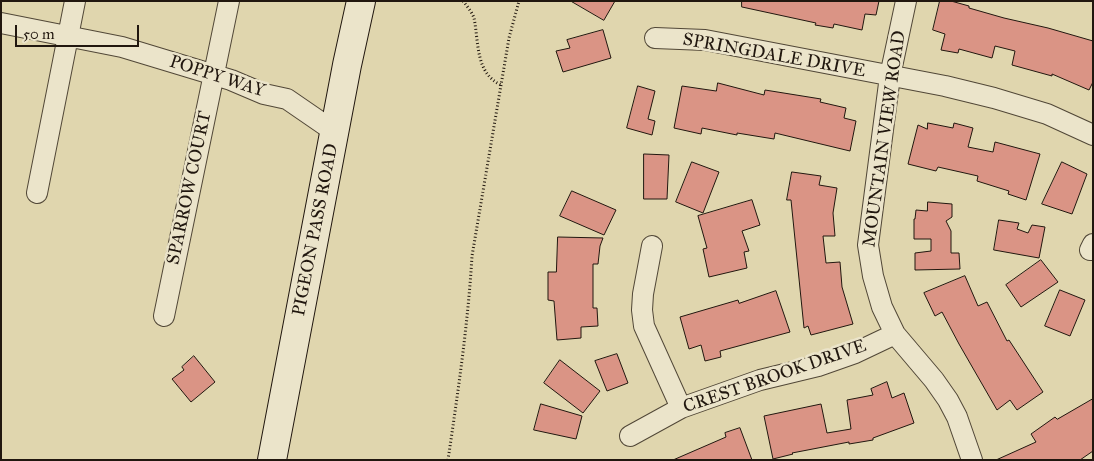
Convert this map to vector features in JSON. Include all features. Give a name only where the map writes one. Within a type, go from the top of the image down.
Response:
[{"type":"main road","name":"PIGEON PASS ROAD","points":[[272,460],[361,1]]},
{"type":"street","points":[[37,193],[75,1]]},
{"type":"street","name":"SPARROW COURT","points":[[164,316],[228,1]]},
{"type":"street","name":"MOUNTAIN VIEW ROAD","points":[[906,1],[890,76],[868,246],[872,276],[882,307],[895,334],[934,380],[948,400],[957,417],[972,460]]},
{"type":"street","name":"POPPY WAY","points":[[1,23],[153,56],[248,86],[264,94],[288,99],[335,132]]},
{"type":"street","name":"SPRINGDALE DRIVE","points":[[655,38],[705,40],[994,98],[1047,114],[1093,135]]},
{"type":"street","points":[[652,246],[643,294],[644,326],[681,408]]},
{"type":"street","name":"CREST BROOK DRIVE","points":[[630,436],[681,408],[760,380],[818,366],[855,353],[895,334]]},
{"type":"path","points":[[463,1],[473,16],[476,43],[481,62],[491,80],[501,84]]},
{"type":"path","points":[[448,460],[472,256],[509,38],[519,1]]},
{"type":"building","points":[[571,1],[615,1],[604,20]]},
{"type":"building","points":[[742,1],[879,1],[876,15],[865,14],[862,30],[834,24],[833,28],[815,25],[816,23],[742,7]]},
{"type":"building","points":[[940,1],[951,1],[1004,18],[1093,41],[1093,82],[1089,90],[1052,74],[1052,76],[1012,65],[1015,51],[995,46],[992,58],[959,49],[958,53],[941,50],[945,34],[933,30]]},
{"type":"building","points":[[603,30],[611,58],[563,72],[556,51],[570,48],[567,40]]},
{"type":"building","points":[[718,83],[764,95],[765,90],[821,99],[820,102],[846,108],[844,118],[856,121],[850,151],[775,133],[774,139],[737,133],[737,135],[702,128],[701,134],[674,128],[682,86],[716,91]]},
{"type":"building","points":[[638,86],[655,91],[648,119],[655,121],[652,135],[627,128]]},
{"type":"building","points":[[928,123],[953,128],[954,123],[973,128],[968,147],[993,152],[995,142],[1040,154],[1026,200],[1008,194],[1009,191],[977,181],[978,176],[938,167],[936,171],[908,164],[918,125],[927,129]]},
{"type":"building","points":[[644,154],[669,155],[667,199],[644,199]]},
{"type":"building","points":[[692,162],[719,172],[703,213],[676,202]]},
{"type":"building","points":[[1062,162],[1087,174],[1072,214],[1042,204]]},
{"type":"building","points":[[792,172],[821,176],[819,185],[837,188],[833,213],[835,236],[823,236],[826,263],[840,262],[842,287],[853,324],[811,335],[808,326],[804,328],[791,200],[787,200]]},
{"type":"building","points":[[572,191],[616,210],[604,235],[560,216]]},
{"type":"building","points":[[752,200],[760,225],[742,231],[749,251],[744,252],[747,268],[709,277],[703,249],[707,248],[698,216]]},
{"type":"building","points":[[928,202],[952,204],[952,217],[946,221],[951,231],[951,253],[959,253],[960,269],[915,270],[915,253],[931,251],[931,239],[914,239],[916,210],[927,211]]},
{"type":"building","points":[[999,220],[1019,223],[1017,229],[1028,233],[1032,225],[1045,227],[1039,258],[994,250]]},
{"type":"building","points":[[558,237],[603,238],[598,264],[593,264],[593,308],[597,308],[598,326],[581,327],[581,338],[557,340],[554,301],[548,300],[548,272],[556,272]]},
{"type":"building","points":[[1041,260],[1058,282],[1021,307],[1006,285]]},
{"type":"building","points":[[965,276],[978,306],[987,302],[1007,341],[1009,340],[1043,392],[1017,410],[1010,400],[997,410],[942,312],[935,316],[924,293]]},
{"type":"building","points":[[1060,290],[1085,300],[1070,336],[1045,326]]},
{"type":"building","points":[[776,291],[790,332],[720,351],[721,357],[705,361],[701,345],[689,349],[680,317],[738,300],[739,303]]},
{"type":"building","points":[[617,354],[628,383],[607,391],[595,361]]},
{"type":"building","points":[[194,356],[215,382],[191,402],[172,379],[184,370],[182,367]]},
{"type":"building","points":[[560,360],[600,391],[583,413],[544,383]]},
{"type":"building","points":[[887,382],[892,398],[904,393],[914,423],[873,438],[873,440],[849,444],[849,442],[792,453],[773,459],[764,416],[821,404],[827,433],[851,429],[847,400],[873,395],[871,389]]},
{"type":"building","points":[[1093,399],[1093,451],[1080,460],[996,460],[1036,442],[1031,434],[1055,417],[1057,419]]},
{"type":"building","points":[[541,404],[582,416],[576,439],[534,430]]},
{"type":"building","points":[[740,428],[752,460],[673,460],[726,437],[725,433]]}]
